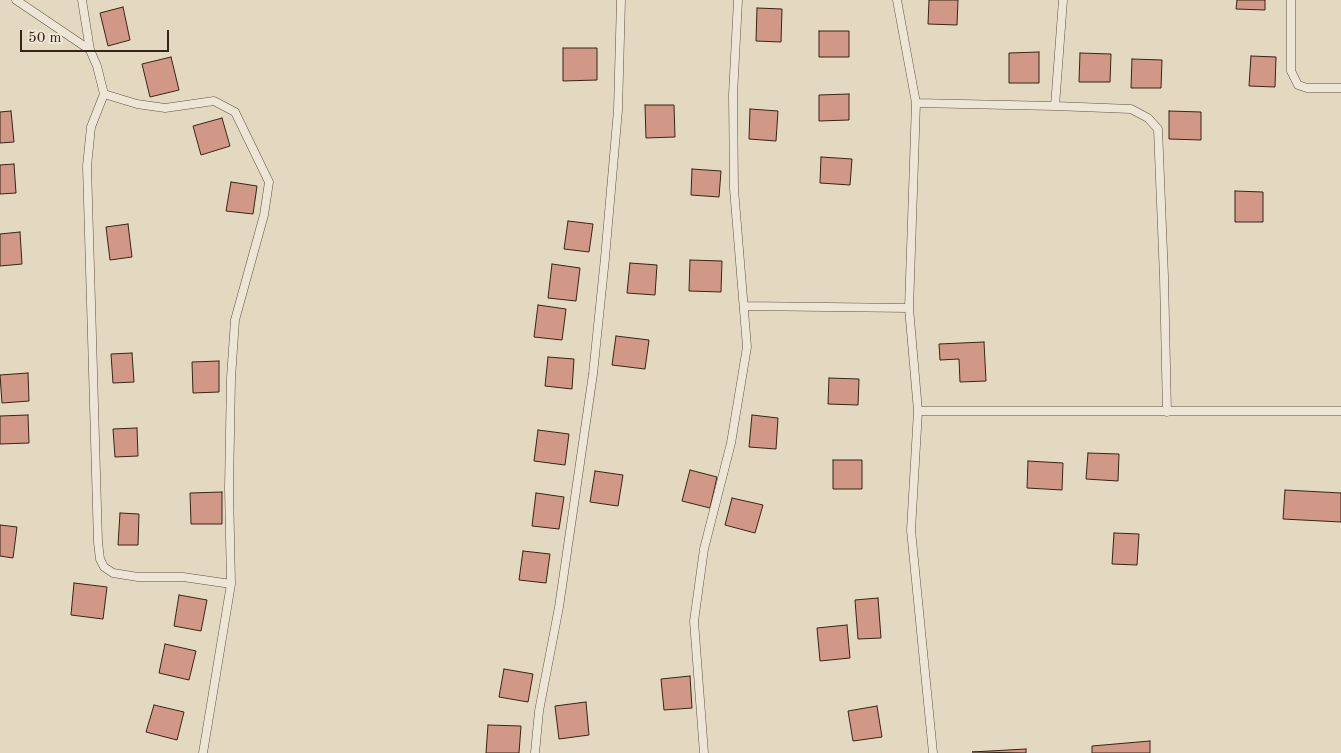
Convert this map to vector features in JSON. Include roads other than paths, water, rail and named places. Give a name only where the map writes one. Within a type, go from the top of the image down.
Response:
[{"type":"lane","points":[[16,0],[90,50]]},
{"type":"lane","points":[[82,0],[90,50],[104,94],[91,127],[88,166],[100,559],[104,567],[113,573],[138,577],[183,577],[230,584]]},
{"type":"lane","points":[[535,753],[540,711],[559,607],[594,364],[618,110],[621,0]]},
{"type":"lane","points":[[704,753],[694,621],[704,549],[731,443],[747,347],[734,179],[732,95],[738,0]]},
{"type":"lane","points":[[897,0],[916,103],[909,308],[918,411],[911,530],[933,753]]},
{"type":"lane","points":[[1055,106],[1063,0]]},
{"type":"lane","points":[[1291,0],[1291,72],[1298,85],[1307,88],[1341,88]]},
{"type":"lane","points":[[104,94],[137,104],[165,108],[214,101],[235,112],[269,182],[264,216],[235,320],[231,378],[229,478],[230,584],[203,753]]},
{"type":"lane","points":[[916,103],[1131,109],[1148,118],[1158,130],[1167,412]]},
{"type":"lane","points":[[744,306],[909,308]]},
{"type":"lane","points":[[918,411],[1341,411]]}]
